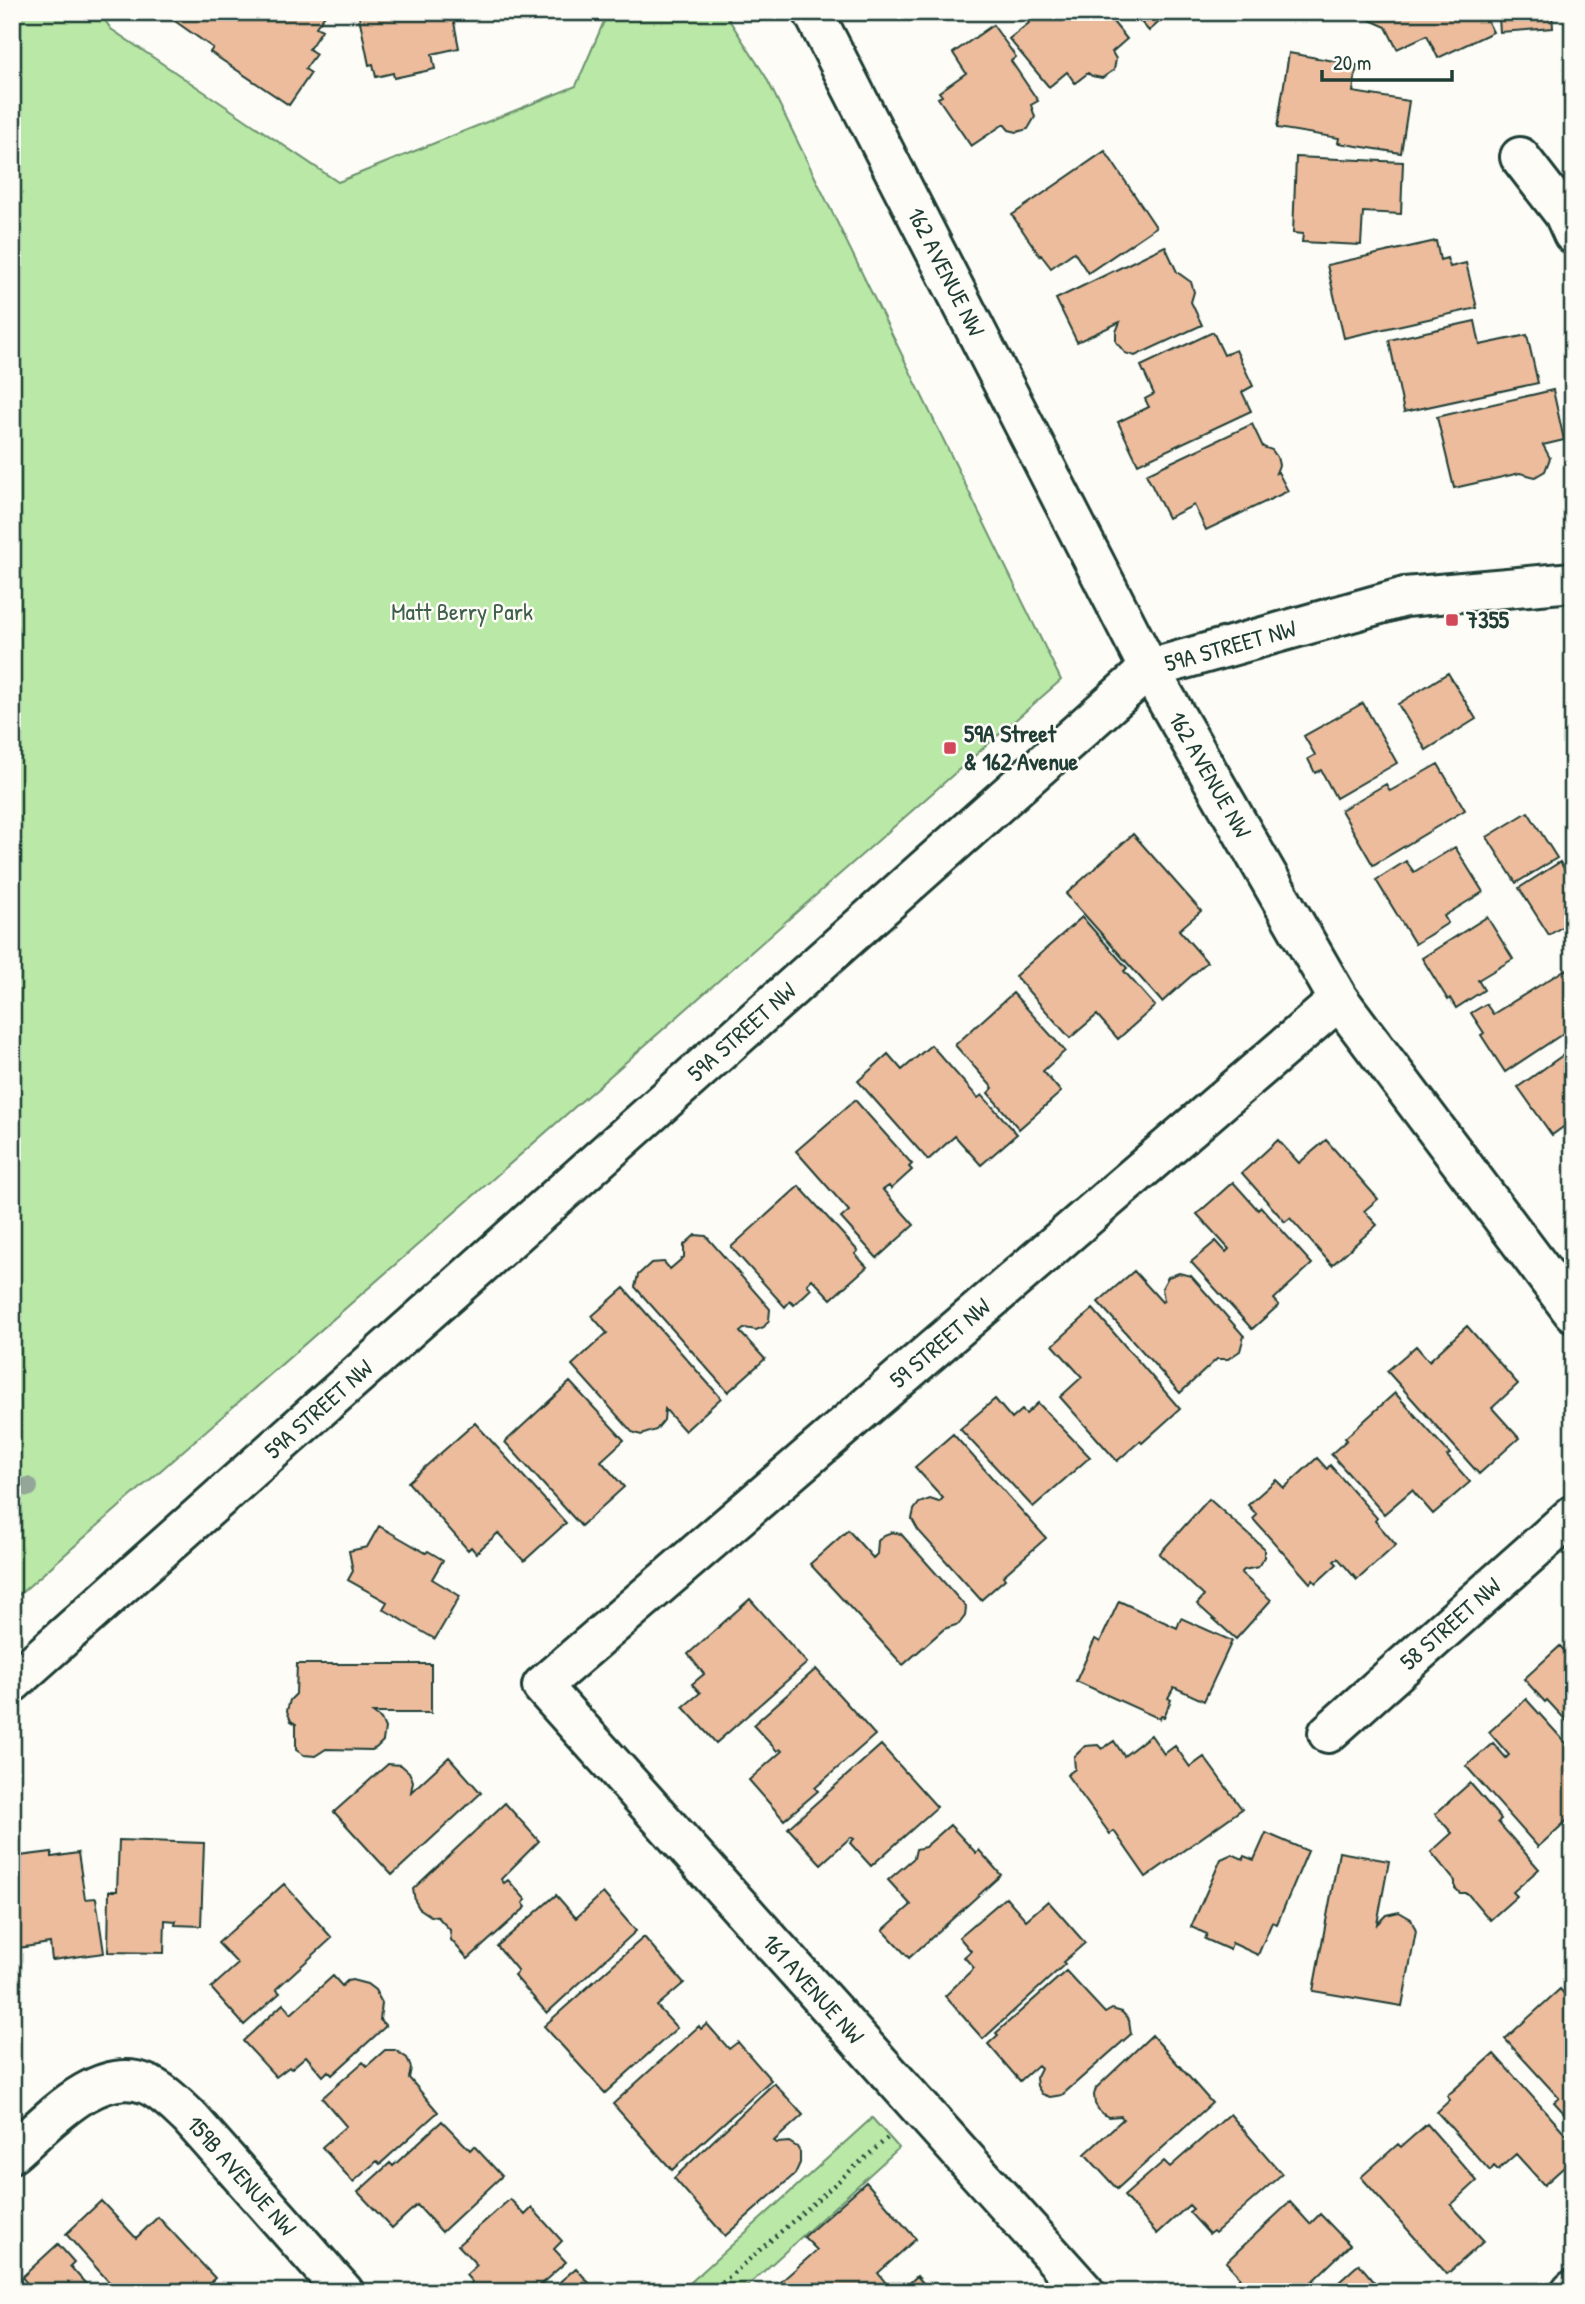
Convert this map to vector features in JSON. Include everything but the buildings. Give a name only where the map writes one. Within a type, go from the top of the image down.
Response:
[{"type":"street","name":"162 AVENUE NW","points":[[823,16],[1149,669],[1339,1000],[1573,1312]]},
{"type":"street","points":[[1520,158],[1564,214],[1573,234]]},
{"type":"street","name":"59A STREET NW","points":[[12,1683],[1149,669],[1405,597],[1573,582]]},
{"type":"street","name":"59 STREET NW","points":[[542,1686],[1339,1000]]},
{"type":"street","name":"58 STREET NW","points":[[1328,1733],[1573,1515]]},
{"type":"street","name":"161 AVENUE NW","points":[[542,1686],[1085,2292]]},
{"type":"street","name":"159B AVENUE NW","points":[[12,2153],[75,2099],[92,2088],[112,2081],[146,2083],[182,2111],[344,2292]]},
{"type":"path","points":[[712,2292],[920,2110]]},
{"type":"green space","name":"Matt Berry Park","points":[[12,12],[99,12],[111,29],[338,182],[576,86],[608,12],[724,12],[766,77],[1061,680],[12,1601]]},
{"type":"green space","points":[[872,2118],[899,2148],[741,2292],[680,2292]]},
{"type":"place","name":"7355","points":[[1452,620]]},
{"type":"place","name":"59A Street & 162 Avenue","points":[[950,748]]}]
